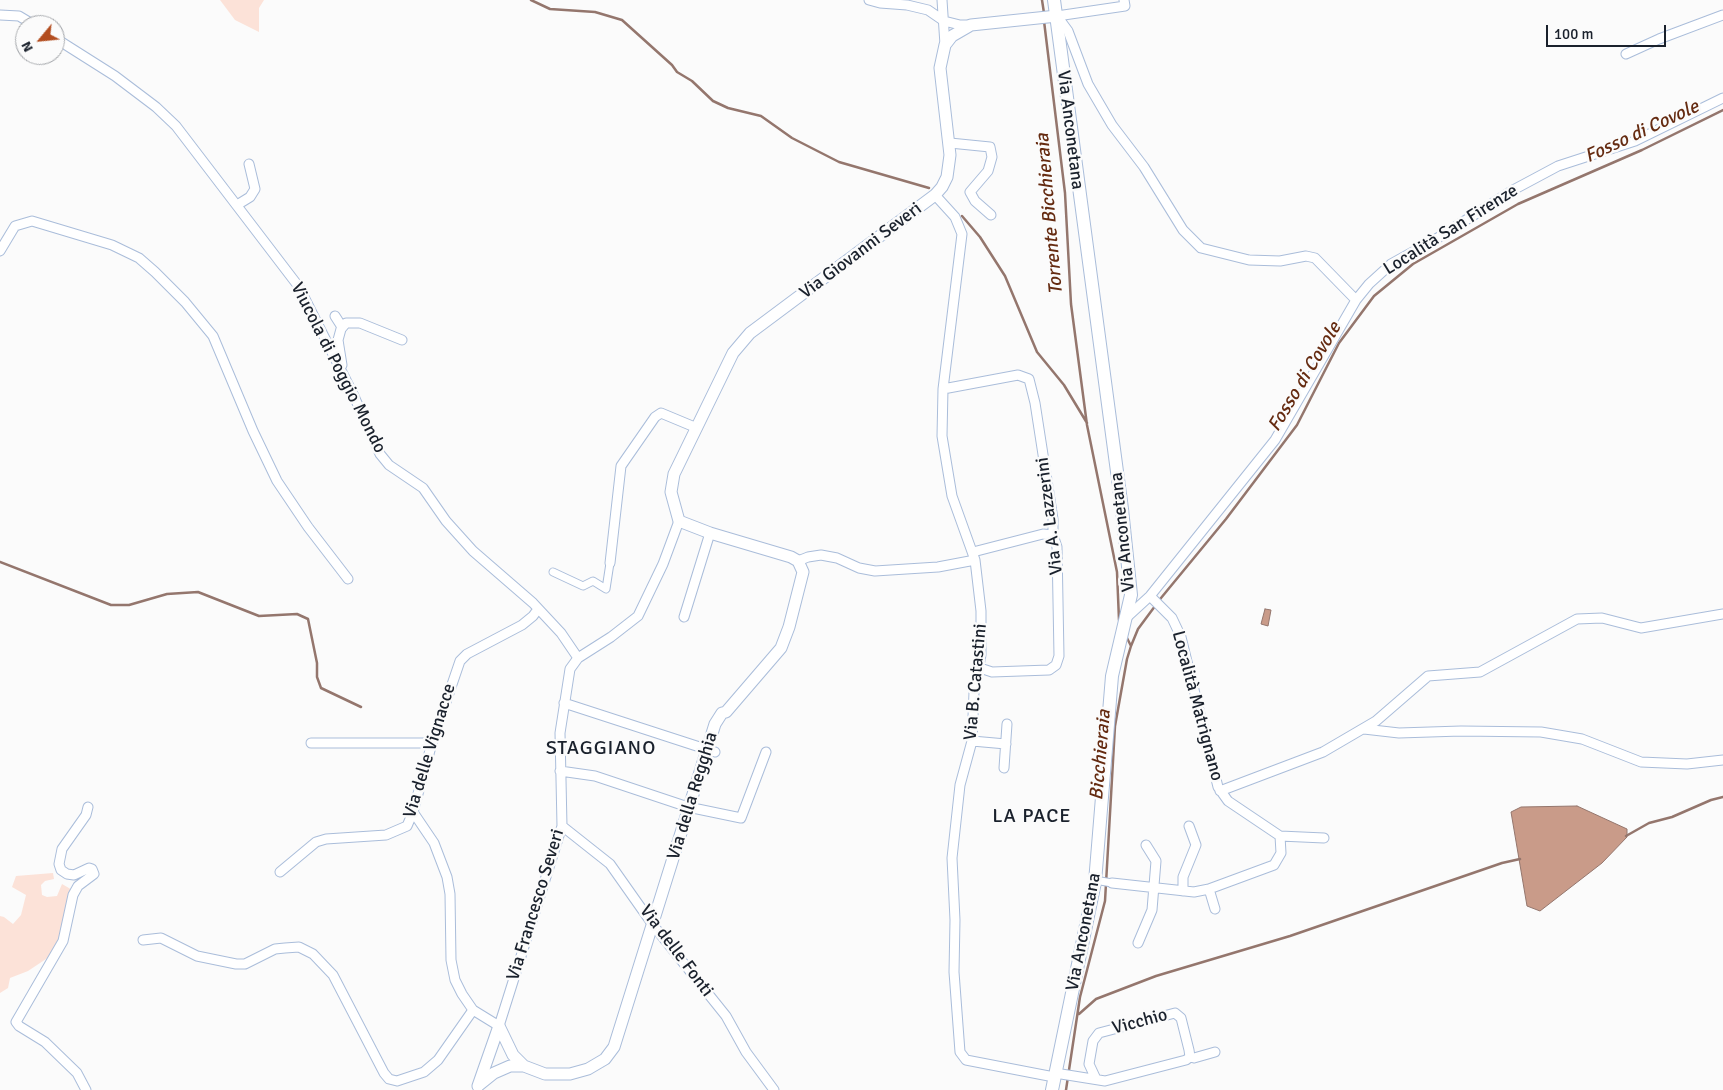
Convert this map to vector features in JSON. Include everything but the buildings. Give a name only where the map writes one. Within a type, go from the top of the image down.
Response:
[{"type":"main road","name":"Via Anconetana","points":[[1052,1090],[1057,1074],[1095,880],[1112,676],[1126,618],[1130,584],[1122,509],[1079,199],[1048,16],[1054,0]]},
{"type":"street","points":[[868,0],[928,10],[944,21],[960,25],[1125,6],[1124,0]]},
{"type":"street","points":[[942,0],[945,45]]},
{"type":"street","points":[[0,15],[15,16]]},
{"type":"street","points":[[1626,54],[1665,36],[1723,15]]},
{"type":"street","points":[[1048,16],[1068,31],[1088,84],[1112,125],[1144,167],[1192,241],[1201,248],[1249,260],[1280,261],[1306,256],[1315,258],[1356,300]]},
{"type":"street","points":[[945,45],[952,36],[971,25]]},
{"type":"street","name":"Viucola di Poggio Mondo","points":[[65,44],[115,76],[156,107],[176,126],[194,152],[238,205],[299,288],[380,454],[389,465],[423,488],[446,521],[473,551],[538,609],[561,634],[578,658]]},
{"type":"street","name":"Via Giovanni Severi","points":[[679,521],[671,492],[672,485],[733,353],[750,334],[936,195],[947,177],[950,143],[940,68],[945,45]]},
{"type":"street","name":"Località San Firenze","points":[[1126,618],[1152,598],[1275,440],[1356,300],[1369,284],[1391,264],[1436,239],[1515,189],[1558,166],[1635,141],[1723,98]]},
{"type":"street","points":[[950,143],[990,147],[992,157],[988,171],[970,192],[975,201],[991,215]]},
{"type":"street","points":[[238,205],[250,197],[255,189],[249,164]]},
{"type":"street","name":"Via B. Catastini","points":[[936,195],[955,217],[962,234],[943,389],[942,436],[952,496],[974,556],[981,611],[980,668],[974,686],[972,741],[960,786],[952,858],[955,920],[954,972],[960,1052],[966,1060],[1057,1074]]},
{"type":"street","points":[[0,252],[15,226],[32,221],[112,245],[139,258],[155,272],[199,317],[213,336],[273,474],[299,515],[348,579]]},
{"type":"street","points":[[334,316],[342,327]]},
{"type":"street","points":[[349,388],[338,346],[342,327],[349,322],[360,323],[402,340]]},
{"type":"street","name":"Via A. Lazzerini","points":[[943,389],[1018,375],[1029,379],[1035,403],[1052,509],[1053,535],[1057,547],[1058,583],[1059,656],[1056,665],[1048,670],[992,672],[980,668]]},
{"type":"street","points":[[553,572],[583,586],[593,580],[606,589],[622,466],[655,417],[661,414],[697,428]]},
{"type":"street","points":[[578,658],[638,616],[664,564],[679,521],[710,534],[798,561],[821,555],[837,558],[859,568],[875,571],[938,567],[1043,534],[1053,535]]},
{"type":"street","points":[[684,617],[710,534]]},
{"type":"street","name":"Via della Regghia","points":[[478,1087],[494,1073],[510,1066],[524,1066],[545,1074],[570,1074],[588,1069],[604,1059],[614,1047],[620,1033],[688,807],[710,751],[722,713],[726,712],[781,648],[790,627],[802,581],[803,572],[798,561]]},
{"type":"street","name":"Località Matrignano","points":[[1152,598],[1164,608],[1177,626],[1182,637],[1215,779],[1220,791],[1228,801],[1280,836]]},
{"type":"street","name":"Via delle Vignacce","points":[[280,872],[316,842],[326,839],[386,835],[398,832],[406,826],[413,812],[432,743],[460,660],[467,654],[522,625],[538,609]]},
{"type":"street","points":[[1220,791],[1322,752],[1364,729],[1411,693],[1428,676],[1480,672],[1577,619],[1602,618],[1641,628],[1723,614]]},
{"type":"street","name":"Via Francesco Severi","points":[[478,1087],[562,826],[563,799],[560,771],[560,734],[570,669],[578,658]]},
{"type":"street","points":[[564,703],[710,751]]},
{"type":"street","points":[[1004,768],[1007,724]]},
{"type":"street","points":[[1364,729],[1399,734],[1461,731],[1541,732],[1582,739],[1641,762],[1687,764],[1723,760]]},
{"type":"street","points":[[972,741],[1006,744]]},
{"type":"street","points":[[311,743],[432,743]]},
{"type":"street","points":[[560,771],[595,776],[688,807],[741,818],[766,752]]},
{"type":"street","points":[[86,1090],[77,1073],[52,1048],[16,1022],[63,941],[73,895],[78,886],[94,874],[92,869],[89,868],[74,875],[67,874],[61,870],[59,864],[62,848],[86,815],[88,807]]},
{"type":"street","points":[[413,812],[442,860],[450,894],[453,971],[462,994],[474,1010],[499,1026]]},
{"type":"street","name":"Via delle Fonti","points":[[562,826],[610,864],[653,925],[726,1016],[746,1052],[774,1090]]},
{"type":"street","points":[[1183,890],[1183,877],[1196,845],[1189,826]]},
{"type":"street","points":[[1095,880],[1194,892],[1210,889],[1274,865],[1281,852],[1280,836],[1324,838]]},
{"type":"street","points":[[1138,943],[1152,910],[1154,887],[1156,861],[1146,845]]},
{"type":"street","points":[[1210,889],[1215,909]]},
{"type":"street","points":[[142,940],[161,938],[197,956],[236,964],[245,964],[275,949],[299,947],[313,954],[333,975],[384,1073],[389,1078],[397,1081],[424,1072],[438,1060],[474,1010]]},
{"type":"street","name":"Vicchio","points":[[1096,1079],[1089,1064],[1095,1036],[1099,1033],[1175,1013],[1181,1018],[1190,1057]]},
{"type":"street","name":"Via della Regghia","points":[[499,1026],[513,1055],[524,1066]]},
{"type":"street","points":[[489,1053],[505,1051],[513,1055]]},
{"type":"street","points":[[1057,1074],[1105,1080],[1215,1052]]},
{"type":"street","name":"Via della Regghia","points":[[489,1053],[510,1066]]},
{"type":"shaded area","points":[[220,0],[264,0],[259,8],[259,32],[235,20]]},
{"type":"shaded area","points":[[1265,609],[1271,610],[1268,626],[1261,624]]},
{"type":"shaded area","points":[[1577,806],[1627,829],[1627,837],[1602,863],[1540,911],[1527,906],[1511,812],[1521,807]]},
{"type":"shaded area","points":[[53,873],[54,879],[45,881],[41,885],[42,895],[47,897],[57,896],[62,884],[74,891],[59,943],[49,957],[28,971],[10,978],[8,988],[0,993],[0,916],[13,924],[21,915],[26,895],[12,887],[16,876]]},
{"type":"waterway","points":[[531,0],[550,9],[595,12],[622,20],[672,65],[677,72],[692,81],[713,101],[728,108],[761,116],[792,138],[839,162],[929,188]]},
{"type":"waterway","name":"Torrente Bicchieraia","points":[[1042,0],[1044,13]]},
{"type":"waterway","name":"Torrente Bicchieraia","points":[[1044,21],[1065,193],[1071,304],[1087,425],[1117,572],[1119,620]]},
{"type":"waterway","name":"Fosso di Covole","points":[[1131,646],[1138,629],[1161,598],[1226,519],[1297,425],[1339,343],[1374,296],[1413,264],[1518,204],[1642,150],[1723,110]]},
{"type":"waterway","points":[[962,216],[980,237],[1005,276],[1037,352],[1064,385],[1087,423]]},
{"type":"waterway","points":[[0,562],[111,605],[129,605],[167,594],[198,592],[259,616],[297,614],[308,619],[317,663],[317,677],[321,688],[361,707]]},
{"type":"waterway","name":"Bicchieraia","points":[[1066,1090],[1080,997],[1105,901],[1115,726],[1131,646],[1126,636]]},
{"type":"waterway","points":[[1626,836],[1649,823],[1672,817],[1711,800],[1723,797]]},
{"type":"waterway","points":[[1079,1014],[1096,999],[1156,976],[1290,936],[1502,863],[1520,859]]},
{"type":"district","name":"STAGGIANO","points":[[601,749]]},
{"type":"district","name":"LA PACE","points":[[1032,817]]}]
